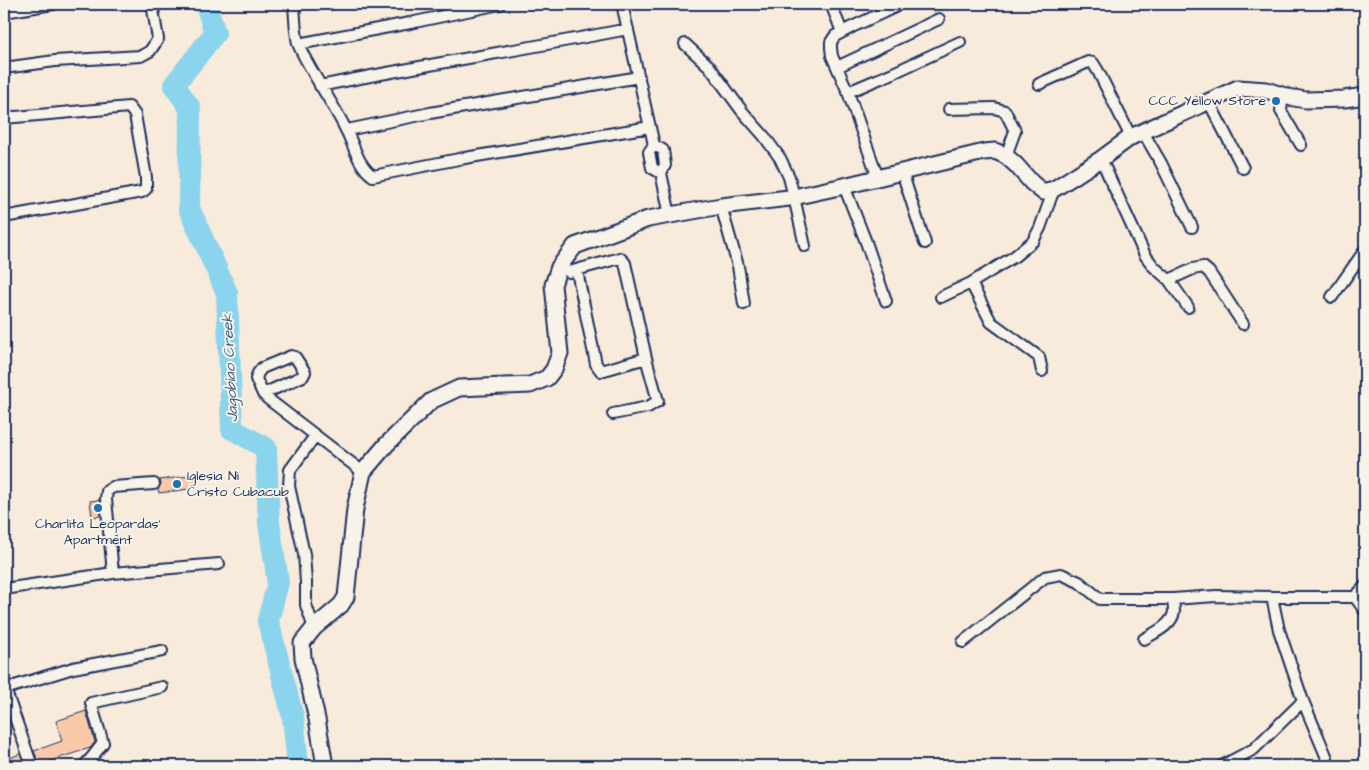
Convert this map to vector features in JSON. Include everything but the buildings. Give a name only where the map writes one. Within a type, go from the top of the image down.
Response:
[{"type":"street","points":[[4,12],[53,4]]},
{"type":"street","points":[[4,68],[55,61],[141,56],[150,51],[158,39],[152,4]]},
{"type":"street","points":[[294,4],[298,44],[320,86],[347,130],[366,171],[373,176],[459,159],[650,127]]},
{"type":"street","points":[[298,44],[410,23],[460,8],[500,4]]},
{"type":"street","points":[[622,4],[654,145],[663,150],[666,165],[660,173],[670,216]]},
{"type":"street","points":[[831,4],[842,32]]},
{"type":"street","points":[[878,178],[848,92],[832,56],[831,42],[835,36],[842,32],[895,7]]},
{"type":"street","points":[[837,67],[939,19]]},
{"type":"street","points":[[320,86],[628,29]]},
{"type":"street","points":[[848,92],[960,42]]},
{"type":"street","points":[[685,44],[709,66],[736,104],[780,158],[789,177],[805,246]]},
{"type":"street","points":[[1039,84],[1088,62],[1093,63],[1137,134],[1161,163],[1192,227]]},
{"type":"street","points":[[347,130],[430,113],[639,77]]},
{"type":"street","points":[[325,766],[317,719],[303,658],[302,643],[314,628],[341,605],[346,597],[355,509],[363,472],[386,445],[431,401],[459,388],[530,385],[547,378],[554,369],[560,353],[553,285],[560,267],[575,246],[648,219],[720,206],[794,197],[984,152],[995,151],[1006,156],[1042,192],[1054,189],[1137,134],[1238,88],[1266,90],[1306,100],[1344,99],[1365,96]]},
{"type":"street","points":[[1284,96],[1281,111],[1301,144]]},
{"type":"street","points":[[1209,102],[1243,168]]},
{"type":"street","points":[[4,118],[129,107],[134,115],[146,177],[146,189],[142,192],[4,217]]},
{"type":"street","points":[[949,109],[994,108],[1004,111],[1015,131],[1006,156]]},
{"type":"street","points":[[1101,159],[1145,255],[1154,267],[1169,280],[1188,307]]},
{"type":"street","points":[[902,172],[925,244]]},
{"type":"street","points":[[844,186],[886,301]]},
{"type":"street","points":[[941,297],[971,283],[1015,256],[1033,241],[1040,228],[1054,189]]},
{"type":"street","points":[[720,206],[738,266],[744,304]]},
{"type":"street","points":[[1332,297],[1365,250]]},
{"type":"street","points":[[560,267],[568,272],[620,258],[625,263],[646,358],[658,401],[648,407],[613,414]]},
{"type":"street","points":[[1169,280],[1193,269],[1203,267],[1209,272],[1243,324]]},
{"type":"street","points":[[576,271],[596,364],[600,371],[646,358]]},
{"type":"street","points":[[971,283],[991,322],[1039,357],[1042,371]]},
{"type":"street","points":[[263,394],[303,376],[305,372],[295,357],[291,356],[262,368],[256,379],[263,394],[363,472]]},
{"type":"street","points":[[314,628],[306,605],[304,554],[289,486],[290,470],[315,436]]},
{"type":"street","points":[[113,573],[106,499],[107,490],[113,487],[154,484]]},
{"type":"street","points":[[4,589],[113,573],[219,564]]},
{"type":"street","points":[[963,642],[1045,577],[1062,574],[1079,582],[1100,599],[1173,599],[1216,596],[1355,597],[1365,586]]},
{"type":"street","points":[[1272,597],[1279,630],[1303,701],[1327,758]]},
{"type":"street","points":[[1355,597],[1365,611]]},
{"type":"street","points":[[1144,639],[1164,627],[1171,620],[1174,612],[1173,599]]},
{"type":"street","points":[[32,766],[5,688],[73,668],[162,651]]},
{"type":"street","points":[[84,766],[103,743],[91,703],[162,687]]},
{"type":"street","points":[[1222,766],[1254,749],[1303,701]]},
{"type":"waterway","name":"Jagobiao Creek","points":[[206,4],[215,33],[174,85],[190,108],[189,208],[227,293],[232,429],[266,448],[269,523],[278,582],[268,621],[293,717],[298,766]]},
{"type":"place","name":"CCC Yellow Store","points":[[1276,101]]},
{"type":"place","name":"Iglesia Ni Cristo Cubacub","points":[[177,484]]},
{"type":"place","name":"Charlita Leopardas' Apartment","points":[[98,508]]}]
